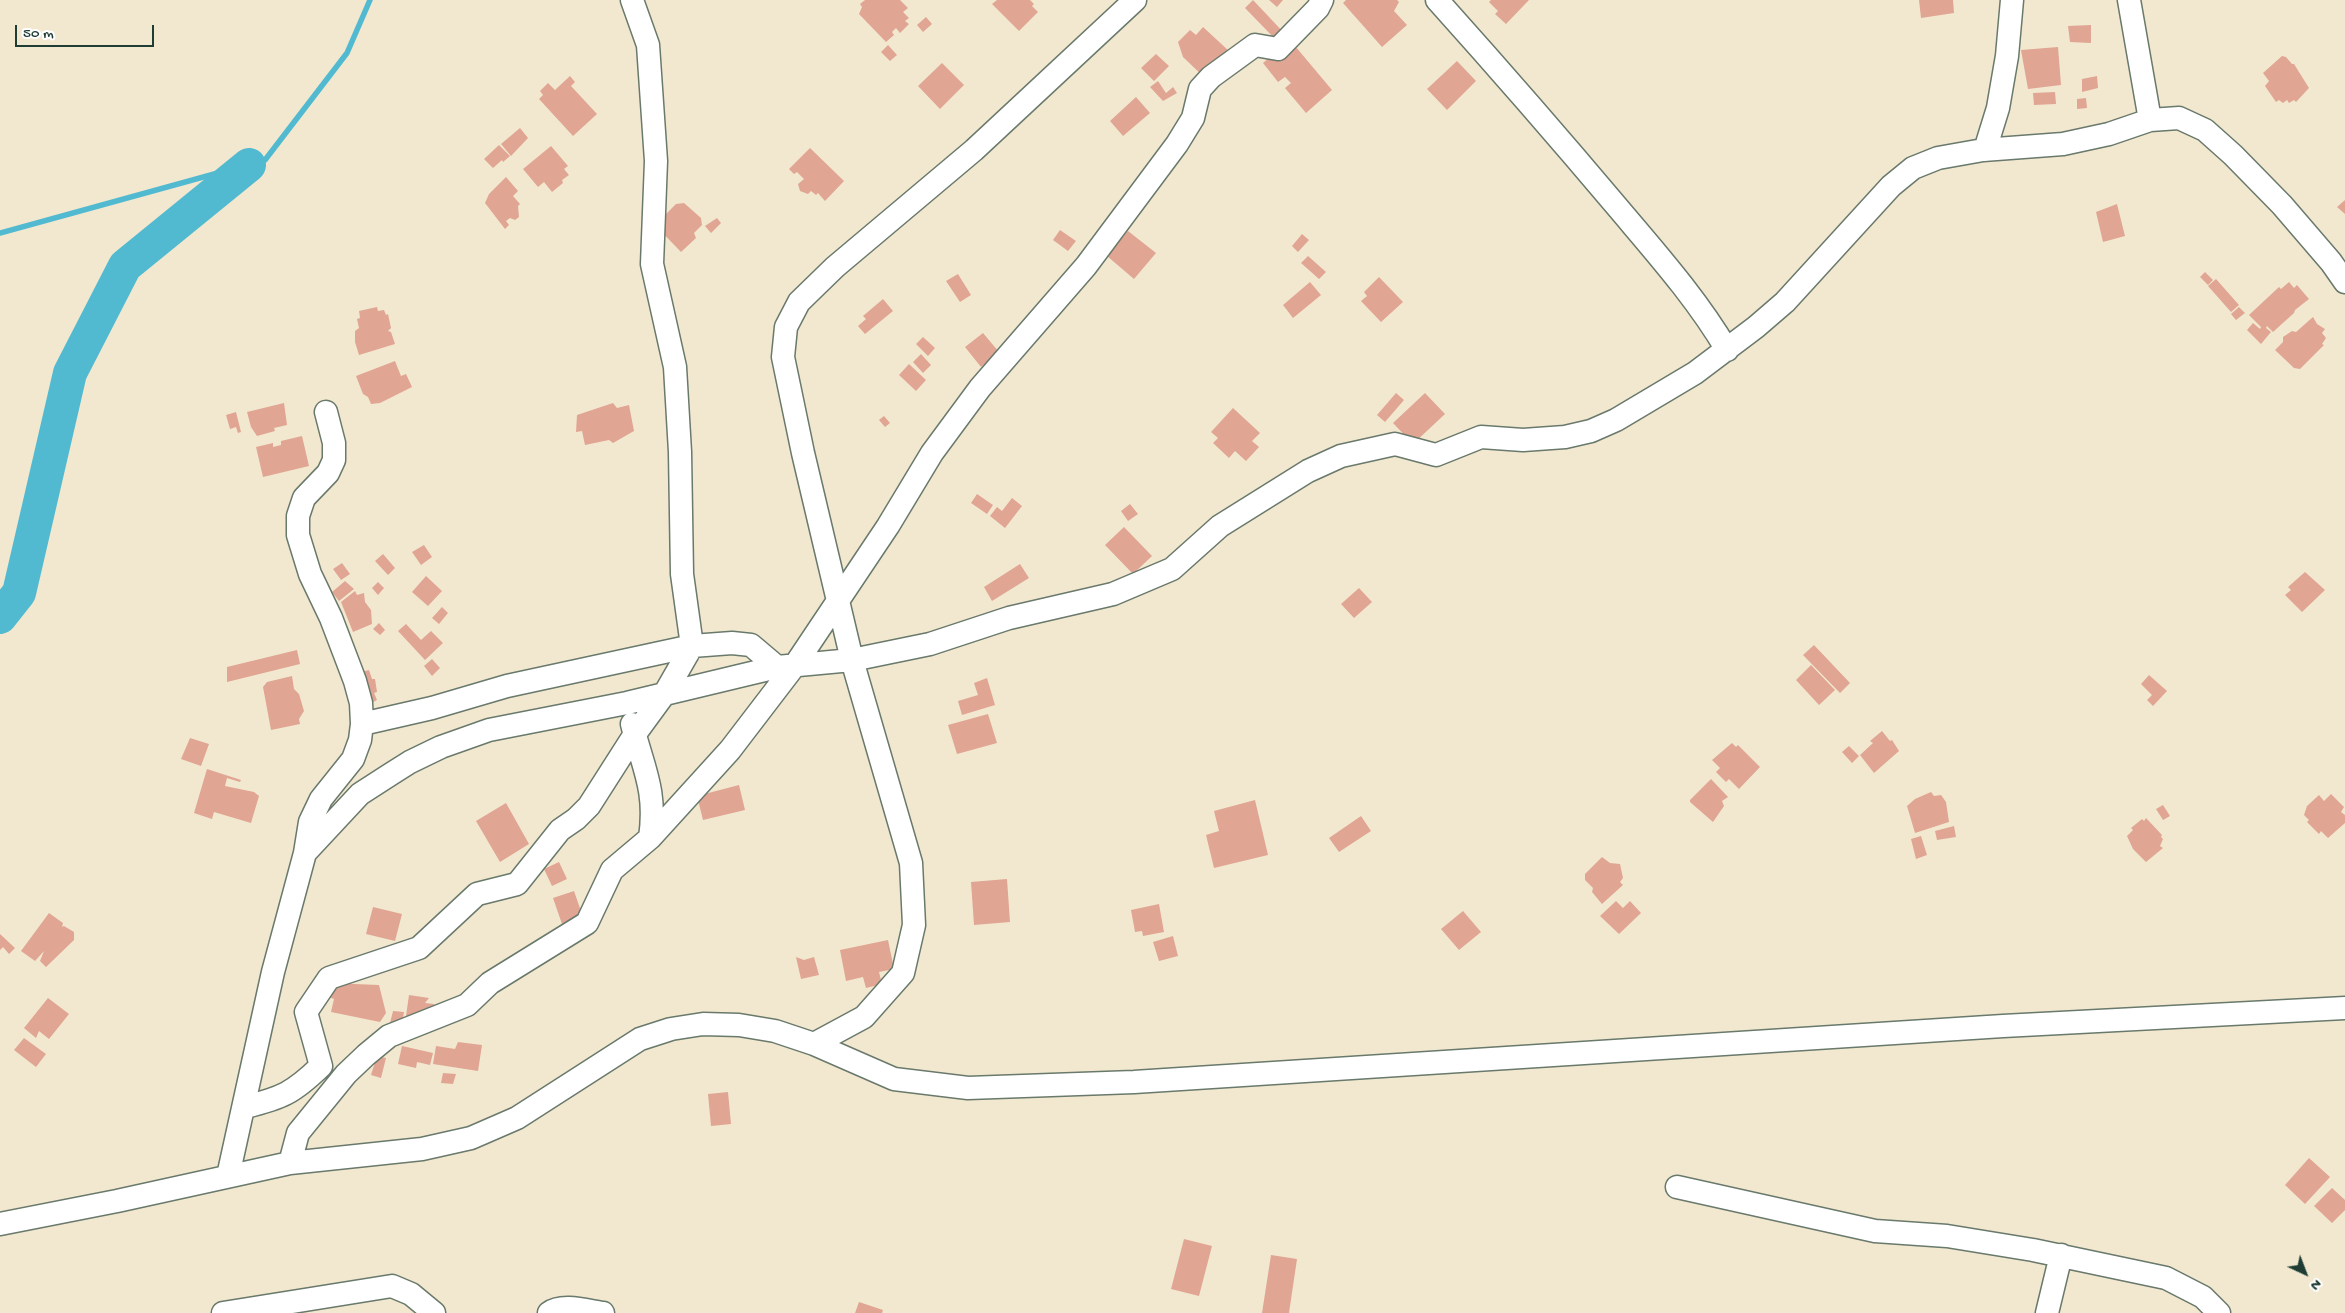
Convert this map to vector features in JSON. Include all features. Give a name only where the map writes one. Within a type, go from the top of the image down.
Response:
[{"type":"street","points":[[245,1107],[279,1098],[302,1084],[321,1066],[306,1012],[329,978],[419,948],[477,894],[517,884],[560,830],[576,820],[589,806],[635,734],[665,693],[692,646],[682,574],[680,452],[675,367],[652,264],[656,161],[648,45],[632,0]]},
{"type":"street","points":[[814,1044],[864,1017],[903,973],[914,925],[910,863],[852,660],[803,453],[783,357],[786,327],[799,302],[835,267],[974,150],[1135,0]]},
{"type":"street","points":[[290,1163],[298,1133],[346,1074],[389,1036],[467,1004],[490,983],[587,923],[612,870],[650,838],[730,750],[786,666],[839,599],[888,526],[932,453],[980,388],[1086,266],[1149,183],[1193,118],[1200,89],[1205,83],[1255,45],[1278,49],[1318,8],[1322,0]]},
{"type":"street","points":[[1438,0],[1511,85],[1539,114],[1666,264],[1710,322],[1727,350]]},
{"type":"street","points":[[1985,150],[1998,108],[2007,56],[2012,0]]},
{"type":"street","points":[[2129,0],[2150,120]]},
{"type":"street","points":[[304,853],[360,794],[410,762],[433,751],[490,730],[626,703],[786,666],[852,660],[930,644],[1009,618],[1113,594],[1172,569],[1220,526],[1308,471],[1341,456],[1395,444],[1436,455],[1481,437],[1523,440],[1557,438],[1591,430],[1616,420],[1663,394],[1727,350],[1785,302],[1891,186],[1913,168],[1938,158],[1985,150],[2063,144],[2109,134],[2150,120],[2179,118],[2205,130],[2232,155],[2282,205],[2331,262],[2345,282]]},
{"type":"street","points":[[228,1176],[245,1107],[273,972],[304,853],[310,822],[321,798],[352,759],[360,740],[362,724],[361,703],[355,681],[328,611],[310,574],[298,535],[298,516],[304,498],[328,473],[334,460],[334,443],[326,412]]},
{"type":"street","points":[[362,724],[432,708],[507,686],[692,646],[751,645],[786,666]]},
{"type":"street","points":[[626,703],[651,785],[650,838]]},
{"type":"street","points":[[0,1224],[117,1201],[290,1163],[422,1149],[471,1138],[517,1118],[640,1039],[671,1029],[703,1024],[739,1025],[775,1031],[814,1044],[894,1079],[968,1088],[1134,1082],[2003,1026],[2345,1008]]},
{"type":"street","points":[[1677,1187],[1875,1231],[1947,1236],[2062,1255],[2166,1278],[2203,1297],[2219,1313]]},
{"type":"street","points":[[2047,1313],[2062,1255]]},
{"type":"street","points":[[224,1313],[392,1286],[411,1294],[434,1313]]},
{"type":"street","points":[[550,1313],[554,1310],[575,1308],[603,1313]]},
{"type":"building","points":[[865,0],[900,0],[908,8],[903,12],[909,18],[905,21],[909,24],[900,33],[896,28],[892,32],[894,35],[886,42],[859,14],[862,7],[860,4]]},
{"type":"building","points":[[997,0],[1030,0],[1034,4],[1032,6],[1038,12],[1019,31],[992,4]]},
{"type":"building","points":[[1253,0],[1286,35],[1278,42],[1245,8]]},
{"type":"building","points":[[1269,0],[1283,0],[1277,7]]},
{"type":"building","points":[[1346,0],[1397,0],[1399,2],[1394,11],[1407,25],[1382,47],[1343,3]]},
{"type":"building","points":[[1491,0],[1529,0],[1506,24],[1495,14],[1498,11],[1489,2]]},
{"type":"building","points":[[1919,0],[1953,0],[1954,13],[1921,18]]},
{"type":"building","points":[[926,17],[932,24],[923,32],[917,25]]},
{"type":"building","points":[[2091,25],[2091,43],[2070,42],[2068,26]]},
{"type":"building","points":[[1203,27],[1229,51],[1205,78],[1183,57],[1178,42],[1190,30],[1196,35]]},
{"type":"building","points":[[1290,40],[1332,90],[1306,113],[1285,88],[1291,83],[1285,77],[1278,82],[1263,63]]},
{"type":"building","points":[[888,45],[897,55],[890,61],[881,52]]},
{"type":"building","points":[[2058,47],[2061,85],[2028,89],[2021,50]]},
{"type":"building","points":[[1156,54],[1169,66],[1154,81],[1141,68]]},
{"type":"building","points":[[2282,56],[2294,64],[2309,88],[2296,102],[2294,100],[2289,103],[2287,100],[2283,103],[2279,100],[2276,102],[2265,86],[2269,81],[2263,73]]},
{"type":"building","points":[[1457,61],[1476,81],[1447,110],[1427,89]]},
{"type":"building","points":[[942,63],[964,85],[940,109],[918,86]]},
{"type":"building","points":[[570,76],[575,82],[571,86],[597,114],[573,136],[539,99],[543,95],[540,91],[548,83],[555,90]]},
{"type":"building","points":[[2097,76],[2098,88],[2082,92],[2082,79]]},
{"type":"building","points":[[1158,81],[1166,93],[1173,87],[1177,93],[1163,101],[1150,87]]},
{"type":"building","points":[[2055,92],[2056,104],[2034,105],[2033,93]]},
{"type":"building","points":[[1136,97],[1150,113],[1123,136],[1110,121]]},
{"type":"building","points":[[2086,98],[2087,108],[2077,109],[2077,99]]},
{"type":"building","points":[[520,128],[528,138],[511,156],[501,144]]},
{"type":"building","points":[[499,145],[510,156],[493,168],[484,159]]},
{"type":"building","points":[[551,146],[568,166],[564,169],[569,175],[552,192],[544,182],[538,187],[523,169]]},
{"type":"building","points":[[810,148],[844,181],[825,201],[818,193],[816,195],[811,191],[808,194],[800,191],[798,184],[804,179],[797,172],[794,174],[789,169]]},
{"type":"building","points":[[506,177],[518,191],[513,196],[520,204],[518,206],[519,217],[515,220],[510,218],[506,221],[509,225],[505,229],[485,203],[489,194]]},
{"type":"building","points":[[2345,200],[2345,214],[2337,207]]},
{"type":"building","points":[[684,203],[701,218],[702,225],[694,233],[696,238],[681,252],[655,225],[676,204]]},
{"type":"building","points":[[2117,204],[2125,236],[2103,242],[2096,212]]},
{"type":"building","points":[[717,218],[721,223],[711,233],[705,226]]},
{"type":"building","points":[[1060,230],[1076,241],[1068,251],[1053,240]]},
{"type":"building","points":[[1128,231],[1156,253],[1134,279],[1107,256]]},
{"type":"building","points":[[1302,234],[1309,240],[1298,252],[1292,246]]},
{"type":"building","points":[[1308,256],[1326,272],[1319,279],[1301,263]]},
{"type":"building","points":[[2205,272],[2213,280],[2208,285],[2200,277]]},
{"type":"building","points":[[958,274],[971,295],[960,302],[946,281]]},
{"type":"building","points":[[1379,277],[1403,302],[1381,322],[1361,301],[1367,296],[1364,292]]},
{"type":"building","points":[[2216,279],[2239,305],[2231,312],[2208,286]]},
{"type":"building","points":[[1310,282],[1321,295],[1293,318],[1283,305]]},
{"type":"building","points":[[2289,282],[2294,288],[2297,285],[2309,299],[2273,332],[2267,326],[2266,328],[2271,332],[2261,344],[2247,330],[2253,323],[2260,329],[2261,327],[2249,315],[2279,287],[2281,289]]},
{"type":"building","points":[[883,299],[893,311],[865,334],[858,326],[866,319],[863,316]]},
{"type":"building","points":[[377,307],[378,311],[384,310],[386,315],[388,314],[391,328],[388,331],[391,332],[395,344],[359,355],[355,342],[355,331],[359,328],[357,319],[360,318],[359,311]]},
{"type":"building","points":[[2239,307],[2245,313],[2236,320],[2231,314]]},
{"type":"building","points":[[2313,317],[2317,324],[2325,329],[2322,333],[2326,338],[2322,344],[2324,345],[2300,369],[2294,368],[2275,350],[2283,342],[2283,337],[2292,331],[2296,332]]},
{"type":"building","points":[[983,333],[999,352],[981,367],[965,347]]},
{"type":"building","points":[[923,337],[935,348],[928,356],[916,344]]},
{"type":"building","points":[[921,354],[931,365],[923,373],[913,362]]},
{"type":"building","points":[[395,361],[401,376],[406,374],[412,387],[380,403],[371,404],[368,397],[363,394],[356,376]]},
{"type":"building","points":[[909,364],[926,380],[916,391],[899,375]]},
{"type":"building","points":[[1396,393],[1404,400],[1385,422],[1377,415]]},
{"type":"building","points":[[1425,393],[1445,414],[1413,444],[1393,423]]},
{"type":"building","points":[[284,403],[287,425],[274,428],[275,431],[257,436],[251,427],[247,412]]},
{"type":"building","points":[[613,403],[617,408],[629,405],[634,431],[613,443],[609,440],[585,445],[582,431],[576,432],[577,415]]},
{"type":"building","points":[[1233,408],[1260,433],[1252,441],[1259,447],[1246,461],[1235,451],[1229,458],[1213,443],[1218,438],[1211,432]]},
{"type":"building","points":[[236,412],[241,432],[238,433],[236,427],[230,429],[226,415]]},
{"type":"building","points":[[884,416],[890,423],[885,427],[879,420]]},
{"type":"building","points":[[302,436],[309,466],[263,477],[256,447],[273,443],[273,447],[281,445],[281,441]]},
{"type":"building","points":[[977,494],[993,505],[987,514],[971,503]]},
{"type":"building","points":[[1012,498],[1022,506],[1005,528],[990,516],[997,507],[1002,511]]},
{"type":"building","points":[[1130,504],[1138,514],[1128,521],[1121,511]]},
{"type":"building","points":[[1124,527],[1152,556],[1133,574],[1105,545]]},
{"type":"building","points":[[424,545],[432,557],[421,565],[412,552]]},
{"type":"building","points":[[383,554],[395,568],[388,575],[375,561]]},
{"type":"building","points":[[342,563],[350,574],[341,580],[333,569]]},
{"type":"building","points":[[1020,564],[1029,578],[992,601],[984,587]]},
{"type":"building","points":[[2305,572],[2325,590],[2302,612],[2285,595],[2291,590],[2288,587]]},
{"type":"building","points":[[426,576],[442,591],[428,606],[412,592]]},
{"type":"building","points":[[345,581],[354,589],[339,601],[332,592]]},
{"type":"building","points":[[378,582],[384,588],[378,595],[372,588]]},
{"type":"building","points":[[1359,588],[1372,602],[1354,618],[1341,604]]},
{"type":"building","points":[[355,591],[357,595],[364,593],[365,602],[371,610],[372,624],[353,632],[341,602]]},
{"type":"building","points":[[442,607],[448,613],[439,624],[432,618]]},
{"type":"building","points":[[379,623],[385,630],[380,635],[373,629]]},
{"type":"building","points":[[406,624],[421,640],[431,631],[443,643],[425,660],[398,631]]},
{"type":"building","points":[[1814,645],[1850,683],[1840,693],[1803,655]]},
{"type":"building","points":[[297,650],[300,664],[227,682],[227,667]]},
{"type":"building","points":[[432,659],[440,668],[432,676],[424,666]]},
{"type":"building","points":[[1811,665],[1835,690],[1819,705],[1796,680]]},
{"type":"building","points":[[369,670],[372,679],[375,679],[377,692],[374,693],[377,700],[366,706],[357,673]]},
{"type":"building","points":[[2149,675],[2167,691],[2153,706],[2147,700],[2152,695],[2141,684]]},
{"type":"building","points":[[292,676],[294,689],[299,694],[304,711],[299,719],[300,724],[271,730],[263,687],[267,682]]},
{"type":"building","points":[[987,678],[995,705],[962,715],[958,701],[978,695],[974,683]]},
{"type":"building","points":[[988,714],[997,743],[957,754],[948,725]]},
{"type":"building","points":[[1882,731],[1890,741],[1892,740],[1899,751],[1874,773],[1860,755],[1873,743],[1870,741]]},
{"type":"building","points":[[190,738],[209,744],[201,766],[181,759]]},
{"type":"building","points":[[1732,743],[1736,747],[1738,745],[1760,767],[1739,789],[1729,779],[1726,782],[1716,772],[1720,768],[1712,760]]},
{"type":"building","points":[[1849,746],[1859,756],[1852,763],[1842,752]]},
{"type":"building","points":[[207,769],[241,780],[240,782],[227,778],[225,786],[254,792],[259,796],[251,823],[214,812],[212,819],[194,813]]},
{"type":"building","points":[[1711,779],[1728,797],[1722,801],[1724,806],[1713,822],[1690,802]]},
{"type":"building","points":[[739,785],[745,810],[703,820],[697,796]]},
{"type":"building","points":[[1931,792],[1934,796],[1941,795],[1946,802],[1949,822],[1915,833],[1907,806],[1915,799]]},
{"type":"building","points":[[2331,794],[2344,807],[2341,812],[2345,815],[2345,823],[2328,838],[2321,831],[2319,834],[2307,822],[2309,820],[2304,815],[2307,806],[2319,795],[2324,801]]},
{"type":"building","points":[[1255,800],[1268,855],[1214,868],[1206,835],[1219,831],[1214,811]]},
{"type":"building","points":[[506,803],[529,844],[500,862],[476,821]]},
{"type":"building","points":[[2163,805],[2170,816],[2163,820],[2156,809]]},
{"type":"building","points":[[1361,816],[1371,831],[1339,852],[1329,838]]},
{"type":"building","points":[[2146,818],[2162,835],[2163,839],[2160,846],[2163,848],[2146,862],[2133,849],[2127,836],[2133,830],[2131,828]]},
{"type":"building","points":[[1954,826],[1956,837],[1937,840],[1935,831]]},
{"type":"building","points":[[1921,836],[1927,855],[1916,859],[1911,839]]},
{"type":"building","points":[[1602,857],[1610,863],[1620,864],[1623,878],[1620,882],[1623,885],[1602,904],[1592,892],[1593,888],[1585,880],[1585,874]]},
{"type":"building","points":[[559,862],[567,879],[552,886],[544,869]]},
{"type":"building","points":[[1007,879],[1010,922],[974,925],[971,882]]},
{"type":"building","points":[[574,891],[583,917],[562,924],[553,898]]},
{"type":"building","points":[[1616,901],[1623,908],[1630,901],[1641,913],[1619,934],[1600,916]]},
{"type":"building","points":[[1159,904],[1164,932],[1143,936],[1142,931],[1135,932],[1131,910]]},
{"type":"building","points":[[373,907],[402,914],[395,941],[366,934]]},
{"type":"building","points":[[1463,911],[1481,932],[1459,950],[1441,929]]},
{"type":"building","points":[[49,913],[63,923],[62,927],[64,926],[74,932],[74,940],[46,967],[40,961],[44,951],[35,961],[21,951]]},
{"type":"building","points":[[0,934],[15,948],[9,954],[3,947],[0,950]]},
{"type":"building","points":[[1173,936],[1178,956],[1159,961],[1153,942]]},
{"type":"building","points":[[888,940],[894,969],[879,972],[882,984],[866,988],[863,977],[846,981],[840,950]]},
{"type":"building","points":[[796,957],[804,960],[814,957],[819,975],[801,979]]},
{"type":"building","points":[[330,983],[379,985],[386,1013],[380,1022],[331,1012],[334,999],[324,995]]},
{"type":"building","points":[[409,995],[429,998],[425,1003],[434,1004],[430,1026],[405,1023]]},
{"type":"building","points":[[48,998],[69,1014],[49,1039],[39,1031],[36,1038],[24,1028]]},
{"type":"building","points":[[393,1011],[404,1012],[401,1029],[389,1027]]},
{"type":"building","points":[[24,1038],[46,1054],[36,1067],[14,1050]]},
{"type":"building","points":[[458,1042],[482,1045],[478,1071],[433,1064],[436,1046],[455,1049]]},
{"type":"building","points":[[402,1046],[433,1053],[430,1065],[417,1062],[416,1068],[398,1064]]},
{"type":"building","points":[[377,1056],[386,1058],[381,1078],[371,1075]]},
{"type":"building","points":[[443,1073],[456,1074],[453,1084],[441,1083]]},
{"type":"building","points":[[728,1092],[731,1124],[711,1126],[708,1094]]},
{"type":"building","points":[[2309,1158],[2330,1177],[2305,1204],[2285,1185]]},
{"type":"building","points":[[2332,1188],[2345,1200],[2345,1210],[2332,1223],[2314,1206]]},
{"type":"building","points":[[1184,1239],[1212,1246],[1199,1296],[1171,1289]]},
{"type":"building","points":[[1271,1255],[1297,1259],[1289,1313],[1262,1313]]},
{"type":"building","points":[[859,1302],[883,1310],[882,1313],[855,1313]]},
{"type":"waterway","points":[[0,233],[265,160],[347,53],[370,0]]},
{"type":"waterway","points":[[0,617],[19,593],[70,373],[125,266],[249,165]]}]
